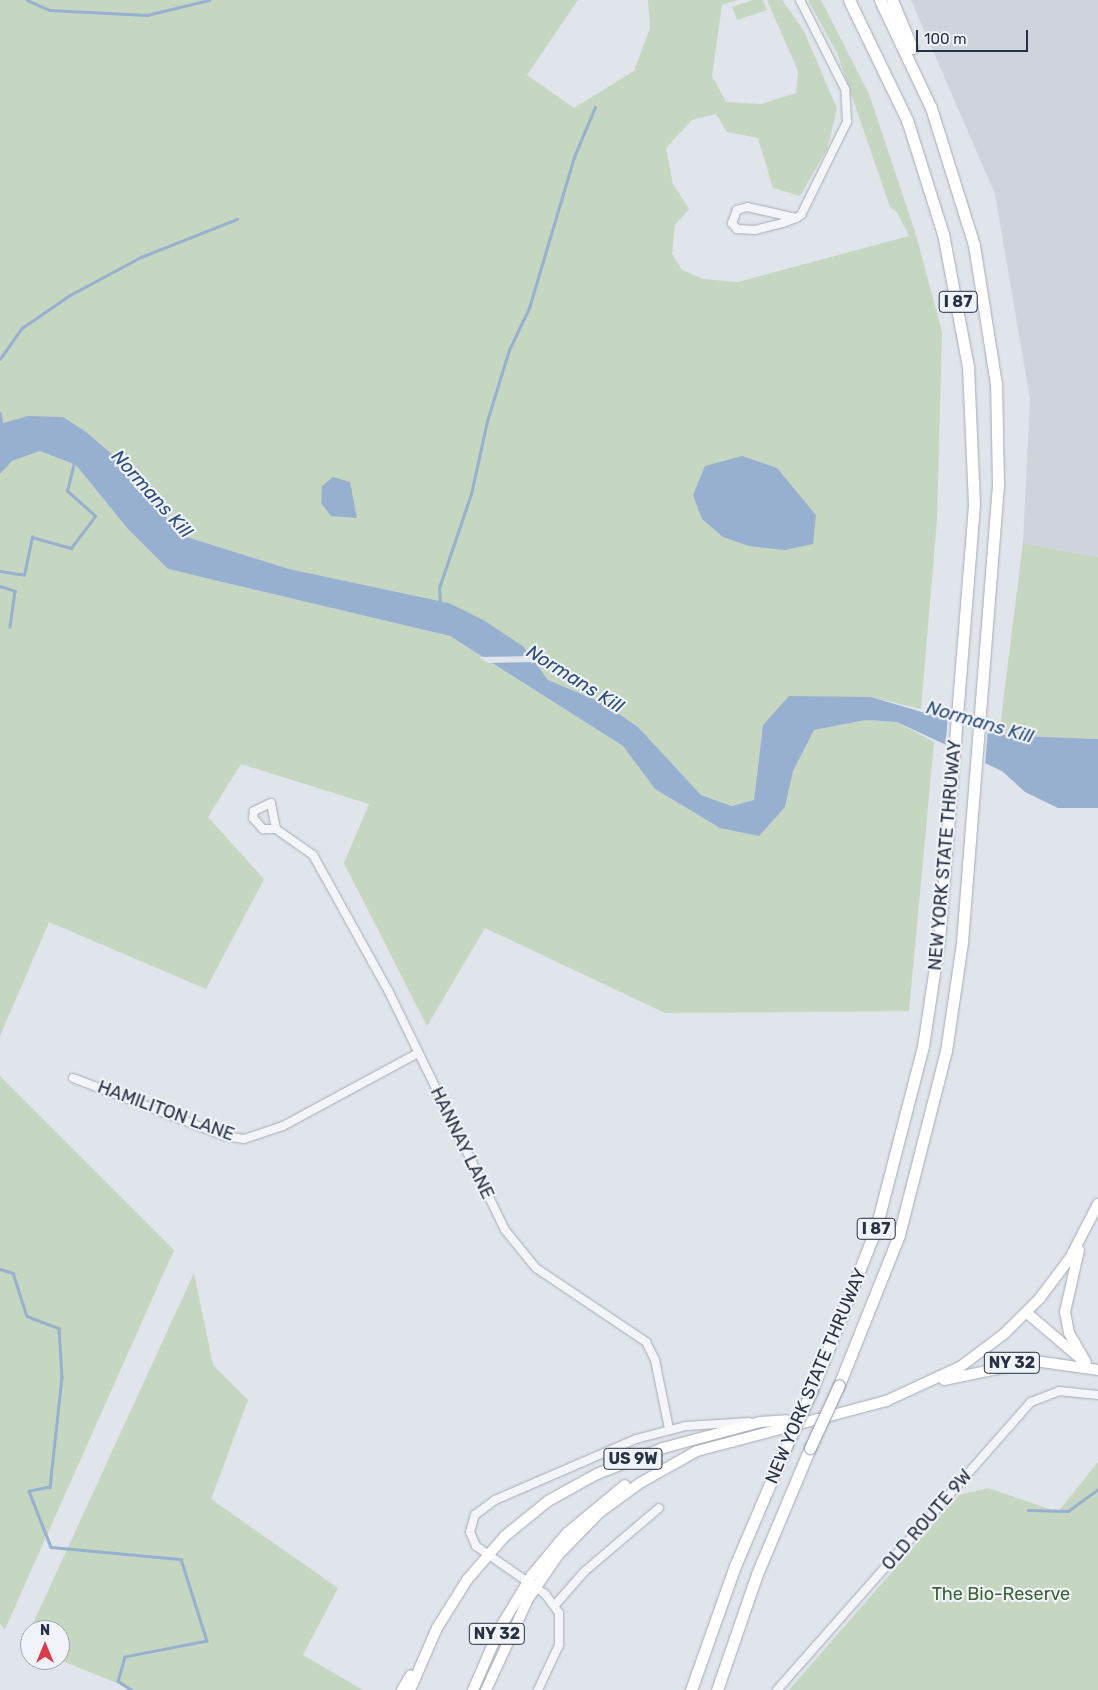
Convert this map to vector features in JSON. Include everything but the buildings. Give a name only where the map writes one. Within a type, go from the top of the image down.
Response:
[{"type":"highway","name":"NEW YORK STATE THRUWAY","points":[[691,1690],[735,1566],[812,1390],[868,1253],[906,1124],[932,993],[948,834],[966,623],[974,465],[958,299],[914,138],[849,0]]},
{"type":"highway","name":"NEW YORK STATE THRUWAY","points":[[717,1690],[757,1574],[890,1261],[929,1129],[955,996],[970,845],[988,635],[998,484],[996,384],[974,245],[931,108],[880,0]]},
{"type":"highway","points":[[892,0],[932,98],[931,108]]},
{"type":"main road","name":"US 9W","points":[[486,1690],[531,1585],[590,1521],[673,1462],[723,1442],[806,1419],[875,1405],[928,1384],[980,1353],[1027,1313],[1084,1233],[1098,1204]]},
{"type":"main road","points":[[1084,1233],[1065,1312],[1069,1333],[1086,1362]]},
{"type":"main road","name":"NY 32","points":[[1027,1313],[1098,1370]]},
{"type":"main road","name":"NY 32","points":[[928,1384],[1023,1362],[1056,1362],[1098,1370]]},
{"type":"main road","name":"US 9W","points":[[410,1690],[425,1653],[451,1603],[486,1556],[537,1510],[597,1474],[676,1444],[760,1422],[806,1419]]},
{"type":"main road","name":"NY 32","points":[[474,1690],[500,1628],[531,1585]]},
{"type":"main road","points":[[402,1690],[425,1653]]},
{"type":"street","points":[[796,218],[747,207],[737,210],[732,223],[737,229],[748,230],[796,218],[808,206],[849,112],[843,84],[800,0]]},
{"type":"street","name":"HANNAY LANE","points":[[276,829],[314,856],[418,1053],[515,1245],[536,1268],[646,1342],[655,1360],[669,1429]]},
{"type":"street","name":"HAMILITON LANE","points":[[73,1078],[225,1136],[244,1139],[283,1126],[418,1053]]},
{"type":"street","name":"OLD ROUTE 9W","points":[[777,1690],[1031,1402],[1059,1391],[1098,1395]]},
{"type":"street","points":[[538,1690],[560,1640],[561,1624],[554,1605],[531,1585],[486,1556],[470,1532],[472,1518],[481,1508],[614,1448],[669,1429],[760,1422]]},
{"type":"street","points":[[554,1605],[585,1571],[660,1508]]},
{"type":"shaded area","points":[[911,0],[1098,0],[1098,557],[1023,543],[1030,399],[995,194]]},
{"type":"green space","points":[[0,0],[578,0],[527,75],[574,108],[634,71],[650,28],[648,0],[738,0],[722,5],[712,76],[726,102],[761,104],[796,93],[798,71],[767,0],[782,0],[804,31],[837,109],[827,149],[800,196],[773,188],[758,138],[727,132],[716,114],[692,120],[666,148],[673,184],[689,209],[675,225],[672,254],[682,270],[703,279],[738,282],[909,236],[897,212],[890,207],[837,53],[808,0],[821,0],[869,94],[916,235],[942,332],[937,520],[921,709],[871,697],[763,725],[754,800],[733,806],[701,795],[638,727],[603,703],[548,680],[524,647],[449,603],[289,569],[187,537],[134,487],[118,459],[86,432],[0,424]]},
{"type":"green space","points":[[753,0],[763,0],[767,10],[737,20],[732,7]]},
{"type":"green space","points":[[40,451],[76,465],[127,528],[168,569],[450,636],[623,746],[655,789],[720,828],[785,807],[793,771],[814,730],[866,720],[897,722],[934,742],[909,1011],[665,1013],[485,928],[427,1026],[344,863],[369,804],[241,764],[208,817],[264,879],[206,989],[49,922],[0,1036],[0,474],[12,461]]},
{"type":"green space","points":[[1023,543],[1098,557],[1098,739],[999,735]]},
{"type":"green space","points":[[0,1076],[174,1250],[5,1629],[0,1624]]},
{"type":"green space","points":[[194,1273],[213,1365],[248,1400],[211,1499],[338,1588],[303,1655],[363,1690],[134,1690],[70,1664],[70,1620],[35,1620]]},
{"type":"green space","name":"The Bio-Reserve","points":[[1098,1462],[1098,1690],[789,1690],[959,1495],[988,1488],[1058,1512]]},
{"type":"water","points":[[28,416],[63,417],[86,432],[118,459],[134,487],[187,537],[289,569],[449,603],[485,621],[524,647],[548,680],[603,703],[638,727],[701,795],[732,806],[754,800],[763,725],[789,696],[871,697],[999,735],[1098,739],[1098,808],[1058,808],[1025,792],[1002,771],[897,722],[866,720],[814,730],[793,771],[785,807],[759,836],[720,828],[655,789],[623,746],[450,636],[168,569],[127,528],[76,465],[40,451],[12,461],[0,474],[0,424]]},
{"type":"water","points":[[742,456],[777,468],[816,515],[813,544],[785,550],[749,546],[723,537],[702,519],[693,495],[705,466]]},
{"type":"water","points":[[333,477],[350,482],[357,518],[331,516],[321,503],[322,486]]},
{"type":"pier","points":[[534,656],[538,662],[488,663],[479,657]]},
{"type":"pier","points":[[948,716],[988,729],[985,766],[945,749]]},
{"type":"waterway","points":[[27,0],[49,10],[147,15],[209,0]]},
{"type":"waterway","points":[[440,602],[439,588],[471,494],[487,421],[509,350],[529,308],[574,157],[595,107]]},
{"type":"waterway","points":[[0,359],[22,328],[70,295],[141,257],[237,219]]},
{"type":"waterway","points":[[0,413],[2,424]]},
{"type":"waterway","points":[[0,571],[24,575],[32,537],[71,548],[95,516],[67,491],[74,463]]},
{"type":"waterway","points":[[0,586],[15,591],[10,627]]},
{"type":"waterway","points":[[0,1269],[13,1273],[27,1316],[59,1328],[62,1377],[50,1487],[29,1491],[51,1547],[181,1559],[207,1641],[125,1657],[118,1681],[132,1690]]},
{"type":"waterway","points":[[1028,1510],[1068,1511],[1098,1489]]},
{"type":"water label","name":"Normans Kill","points":[[152,494]]},
{"type":"water label","name":"Normans Kill","points":[[575,679]]},
{"type":"water label","name":"Normans Kill","points":[[980,722]]}]
